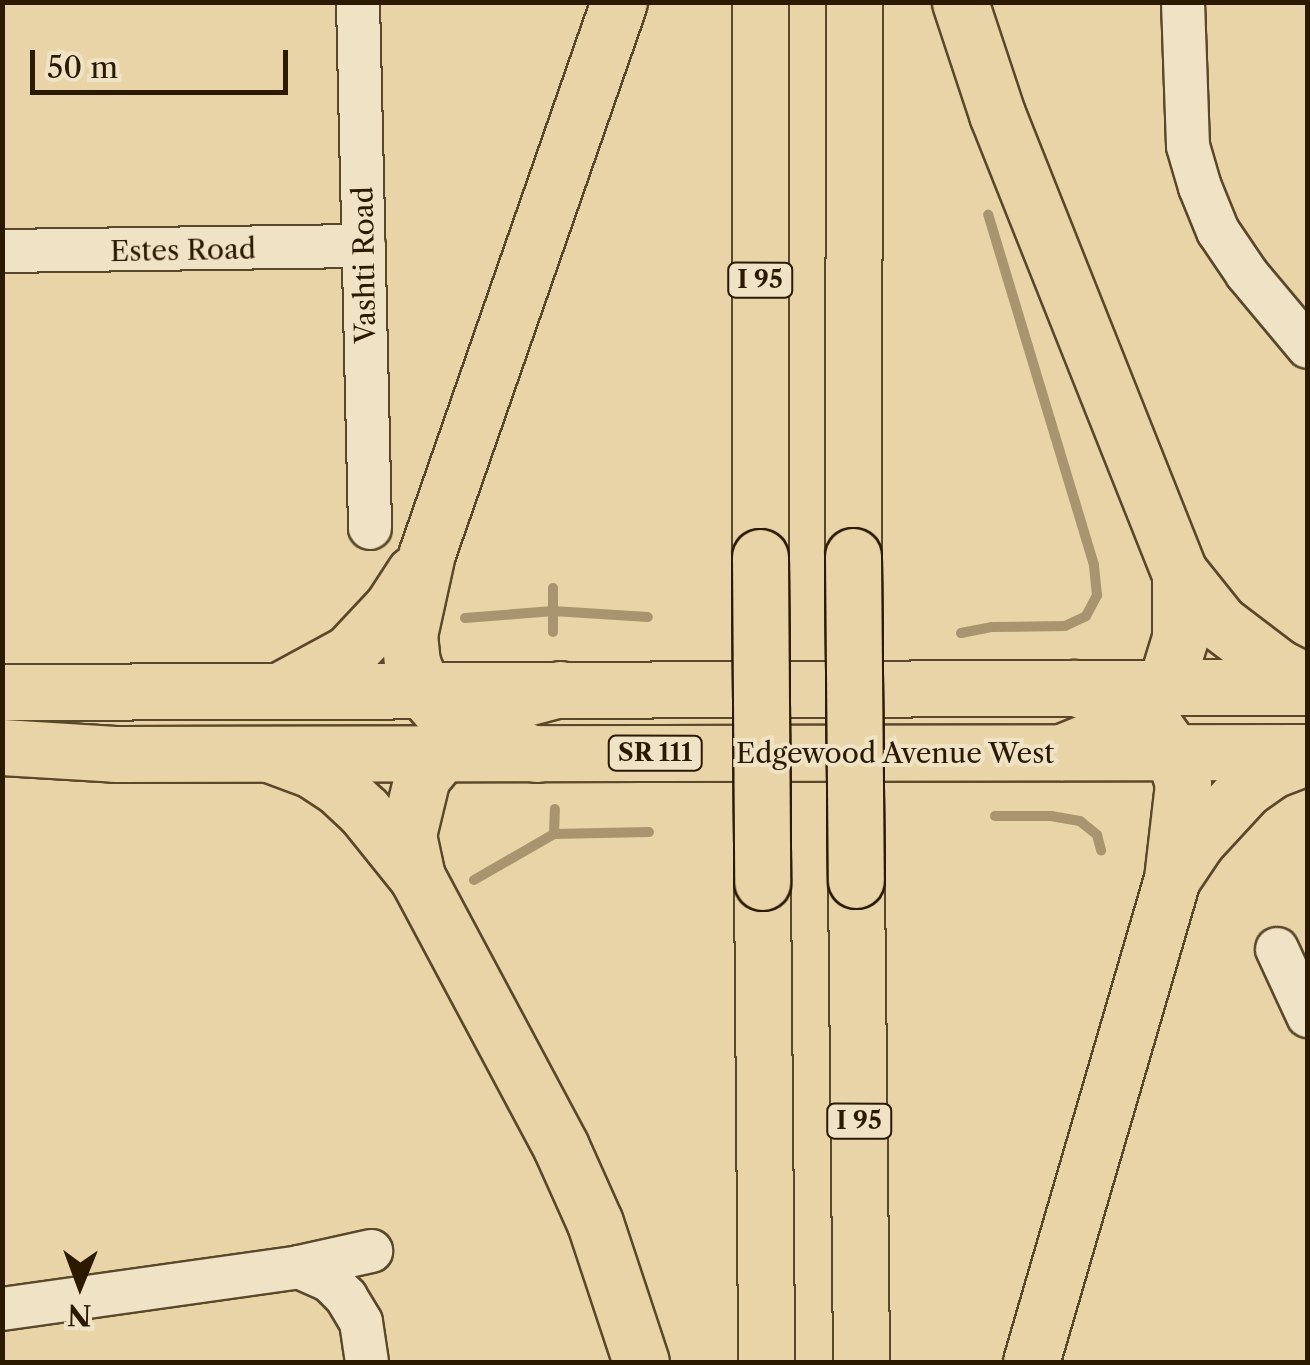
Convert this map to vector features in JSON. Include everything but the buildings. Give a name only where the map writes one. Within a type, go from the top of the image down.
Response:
[{"type":"main road","points":[[450,741],[422,690],[408,635],[427,554],[619,2]]},
{"type":"main road","name":"I 95","points":[[760,2],[766,1362]]},
{"type":"main road","name":"I 95","points":[[854,2],[861,1362]]},
{"type":"main road","points":[[960,2],[997,114],[1180,573],[1220,623],[1278,667],[1308,684]]},
{"type":"main road","points":[[282,690],[349,653],[392,607],[427,554]]},
{"type":"main road","points":[[1030,1362],[1172,879],[1183,784],[1159,718],[1180,638],[1180,573]]},
{"type":"main road","name":"Edgewood Avenue West","points":[[450,741],[536,754],[1062,752],[1159,718],[1308,684]]},
{"type":"main road","points":[[2,692],[1074,688],[1159,718]]},
{"type":"main road","points":[[417,877],[408,836],[412,805],[422,777],[450,741],[518,700],[560,689]]},
{"type":"main road","name":"Edgewood Avenue West","points":[[1159,718],[1308,754]]},
{"type":"main road","points":[[2,747],[115,754],[270,754],[450,741]]},
{"type":"main road","points":[[270,754],[312,770],[338,786],[364,811],[417,877],[596,1222],[641,1362]]},
{"type":"main road","points":[[1172,879],[1198,840],[1245,789],[1272,770],[1308,754]]},
{"type":"street","name":"Vashti Road","points":[[358,2],[370,528]]},
{"type":"street","points":[[1183,2],[1188,146],[1200,187],[1218,231],[1247,274],[1308,347]]},
{"type":"street","name":"Estes Road","points":[[2,251],[364,246]]},
{"type":"street","points":[[1277,948],[1308,1016]]},
{"type":"street","points":[[2,1309],[299,1267],[372,1251]]},
{"type":"street","points":[[299,1267],[330,1281],[346,1297],[361,1322],[367,1362]]},
{"type":"waterway","points":[[961,633],[992,627],[1065,626],[1086,616],[1097,595],[1094,565],[988,215]]},
{"type":"waterway","points":[[553,588],[553,632]]},
{"type":"waterway","points":[[465,618],[553,611],[648,617]]},
{"type":"waterway","points":[[554,834],[555,809]]},
{"type":"waterway","points":[[995,816],[1051,816],[1080,821],[1097,835],[1101,850]]},
{"type":"waterway","points":[[474,880],[554,834],[649,832]]}]
